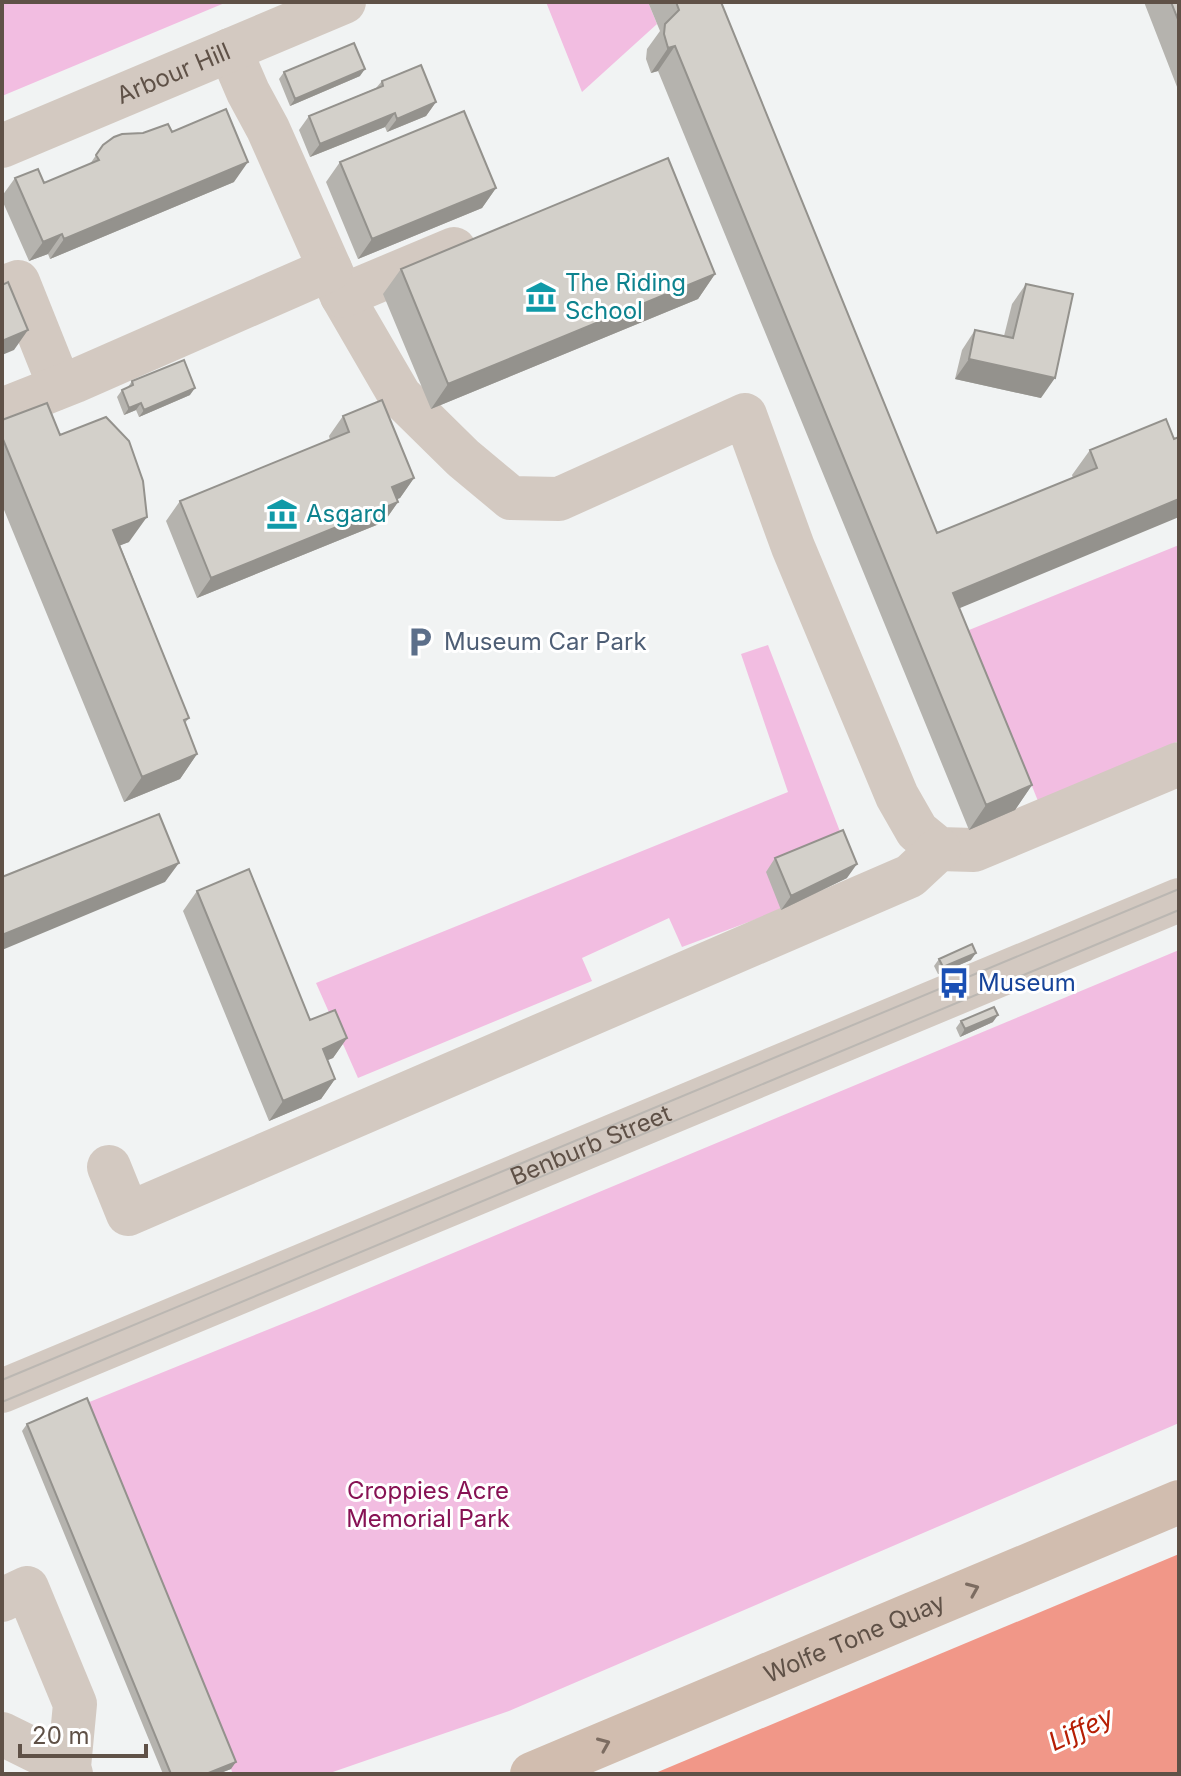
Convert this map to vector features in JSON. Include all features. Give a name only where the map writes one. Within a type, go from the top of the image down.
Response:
[{"type":"main road","name":"Wolfe Tone Quay","points":[[532,1774],[1179,1502]]},
{"type":"street","name":"Arbour Hill","points":[[2,146],[230,50],[323,6]]},
{"type":"street","points":[[230,50],[336,282],[400,396],[463,458],[511,498],[559,499],[745,415],[793,547],[897,796],[917,831],[939,849],[974,850],[1179,764]]},
{"type":"street","points":[[2,410],[336,282],[483,236]]},
{"type":"street","points":[[2,288],[18,282],[54,372],[54,389]]},
{"type":"street","points":[[109,1167],[128,1214],[910,876],[939,849]]},
{"type":"street","name":"Benburb Street","points":[[2,1391],[1179,900]]},
{"type":"street","points":[[2,1600],[27,1588],[75,1704],[70,1770],[2,1734]]},
{"type":"green space","points":[[2,2],[227,2],[2,96]]},
{"type":"green space","points":[[546,2],[648,2],[657,24],[582,92]]},
{"type":"green space","points":[[1179,545],[1179,741],[1038,801],[969,630]]},
{"type":"green space","points":[[768,645],[841,834],[781,910],[682,947],[669,918],[582,958],[592,981],[358,1078],[316,983],[788,792],[741,654]]},
{"type":"green space","name":"Croppies Acre Memorial Park","points":[[1179,950],[1179,1423],[509,1711],[327,1774],[233,1774],[82,1405]]},
{"type":"water","name":"Liffey","points":[[1179,1554],[1179,1774],[653,1774]]},
{"type":"building","points":[[676,2],[721,2],[937,533],[1097,468],[1090,450],[1166,419],[1174,439],[1179,437],[1179,499],[953,593],[1032,785],[986,805],[675,46],[668,48],[665,24],[679,10]]},
{"type":"building","points":[[1171,2],[1179,2],[1179,22]]},
{"type":"building","points":[[354,43],[365,69],[295,99],[284,72]]},
{"type":"building","points":[[421,65],[436,102],[397,119],[395,113],[320,144],[309,116],[383,86],[382,81]]},
{"type":"building","points":[[226,109],[248,162],[64,239],[62,234],[43,242],[15,178],[38,169],[44,183],[99,160],[96,155],[114,137],[143,133],[168,124],[172,132]]},
{"type":"building","points":[[464,111],[496,188],[372,239],[340,162]]},
{"type":"building","name":"The Riding School","points":[[668,158],[715,274],[448,384],[401,269]]},
{"type":"building","points":[[8,282],[28,330],[2,341],[2,285]]},
{"type":"building","points":[[1026,284],[1073,294],[1055,378],[969,359],[975,330],[1013,338]]},
{"type":"building","points":[[184,360],[195,388],[144,410],[141,403],[129,408],[122,390],[133,385],[132,381]]},
{"type":"building","name":"Asgard","points":[[382,400],[414,478],[392,487],[398,502],[211,578],[180,501],[349,432],[343,416]]},
{"type":"building","points":[[47,403],[60,435],[106,417],[129,441],[143,481],[147,517],[113,530],[189,718],[184,720],[197,754],[142,777],[2,437],[2,420]]},
{"type":"building","points":[[159,814],[179,863],[2,935],[2,877]]},
{"type":"building","points":[[843,830],[857,864],[791,896],[775,858]]},
{"type":"building","points":[[249,869],[310,1020],[335,1010],[347,1038],[323,1049],[335,1079],[283,1101],[197,891]]},
{"type":"building","points":[[972,944],[976,953],[943,967],[939,959]]},
{"type":"building","points":[[994,1007],[998,1015],[965,1029],[961,1021]]},
{"type":"building","points":[[87,1398],[236,1762],[206,1774],[171,1774],[27,1424]]},
{"type":"tram line","points":[[2,1380],[1179,889]]},
{"type":"tram line","points":[[2,1402],[1179,910]]},
{"type":"place","name":"The Riding School","points":[[541,297]]},
{"type":"place","name":"Asgard","points":[[282,514]]},
{"type":"place","name":"Museum Car Park","points":[[420,642]]},
{"type":"place","name":"Museum","points":[[954,983]]}]
